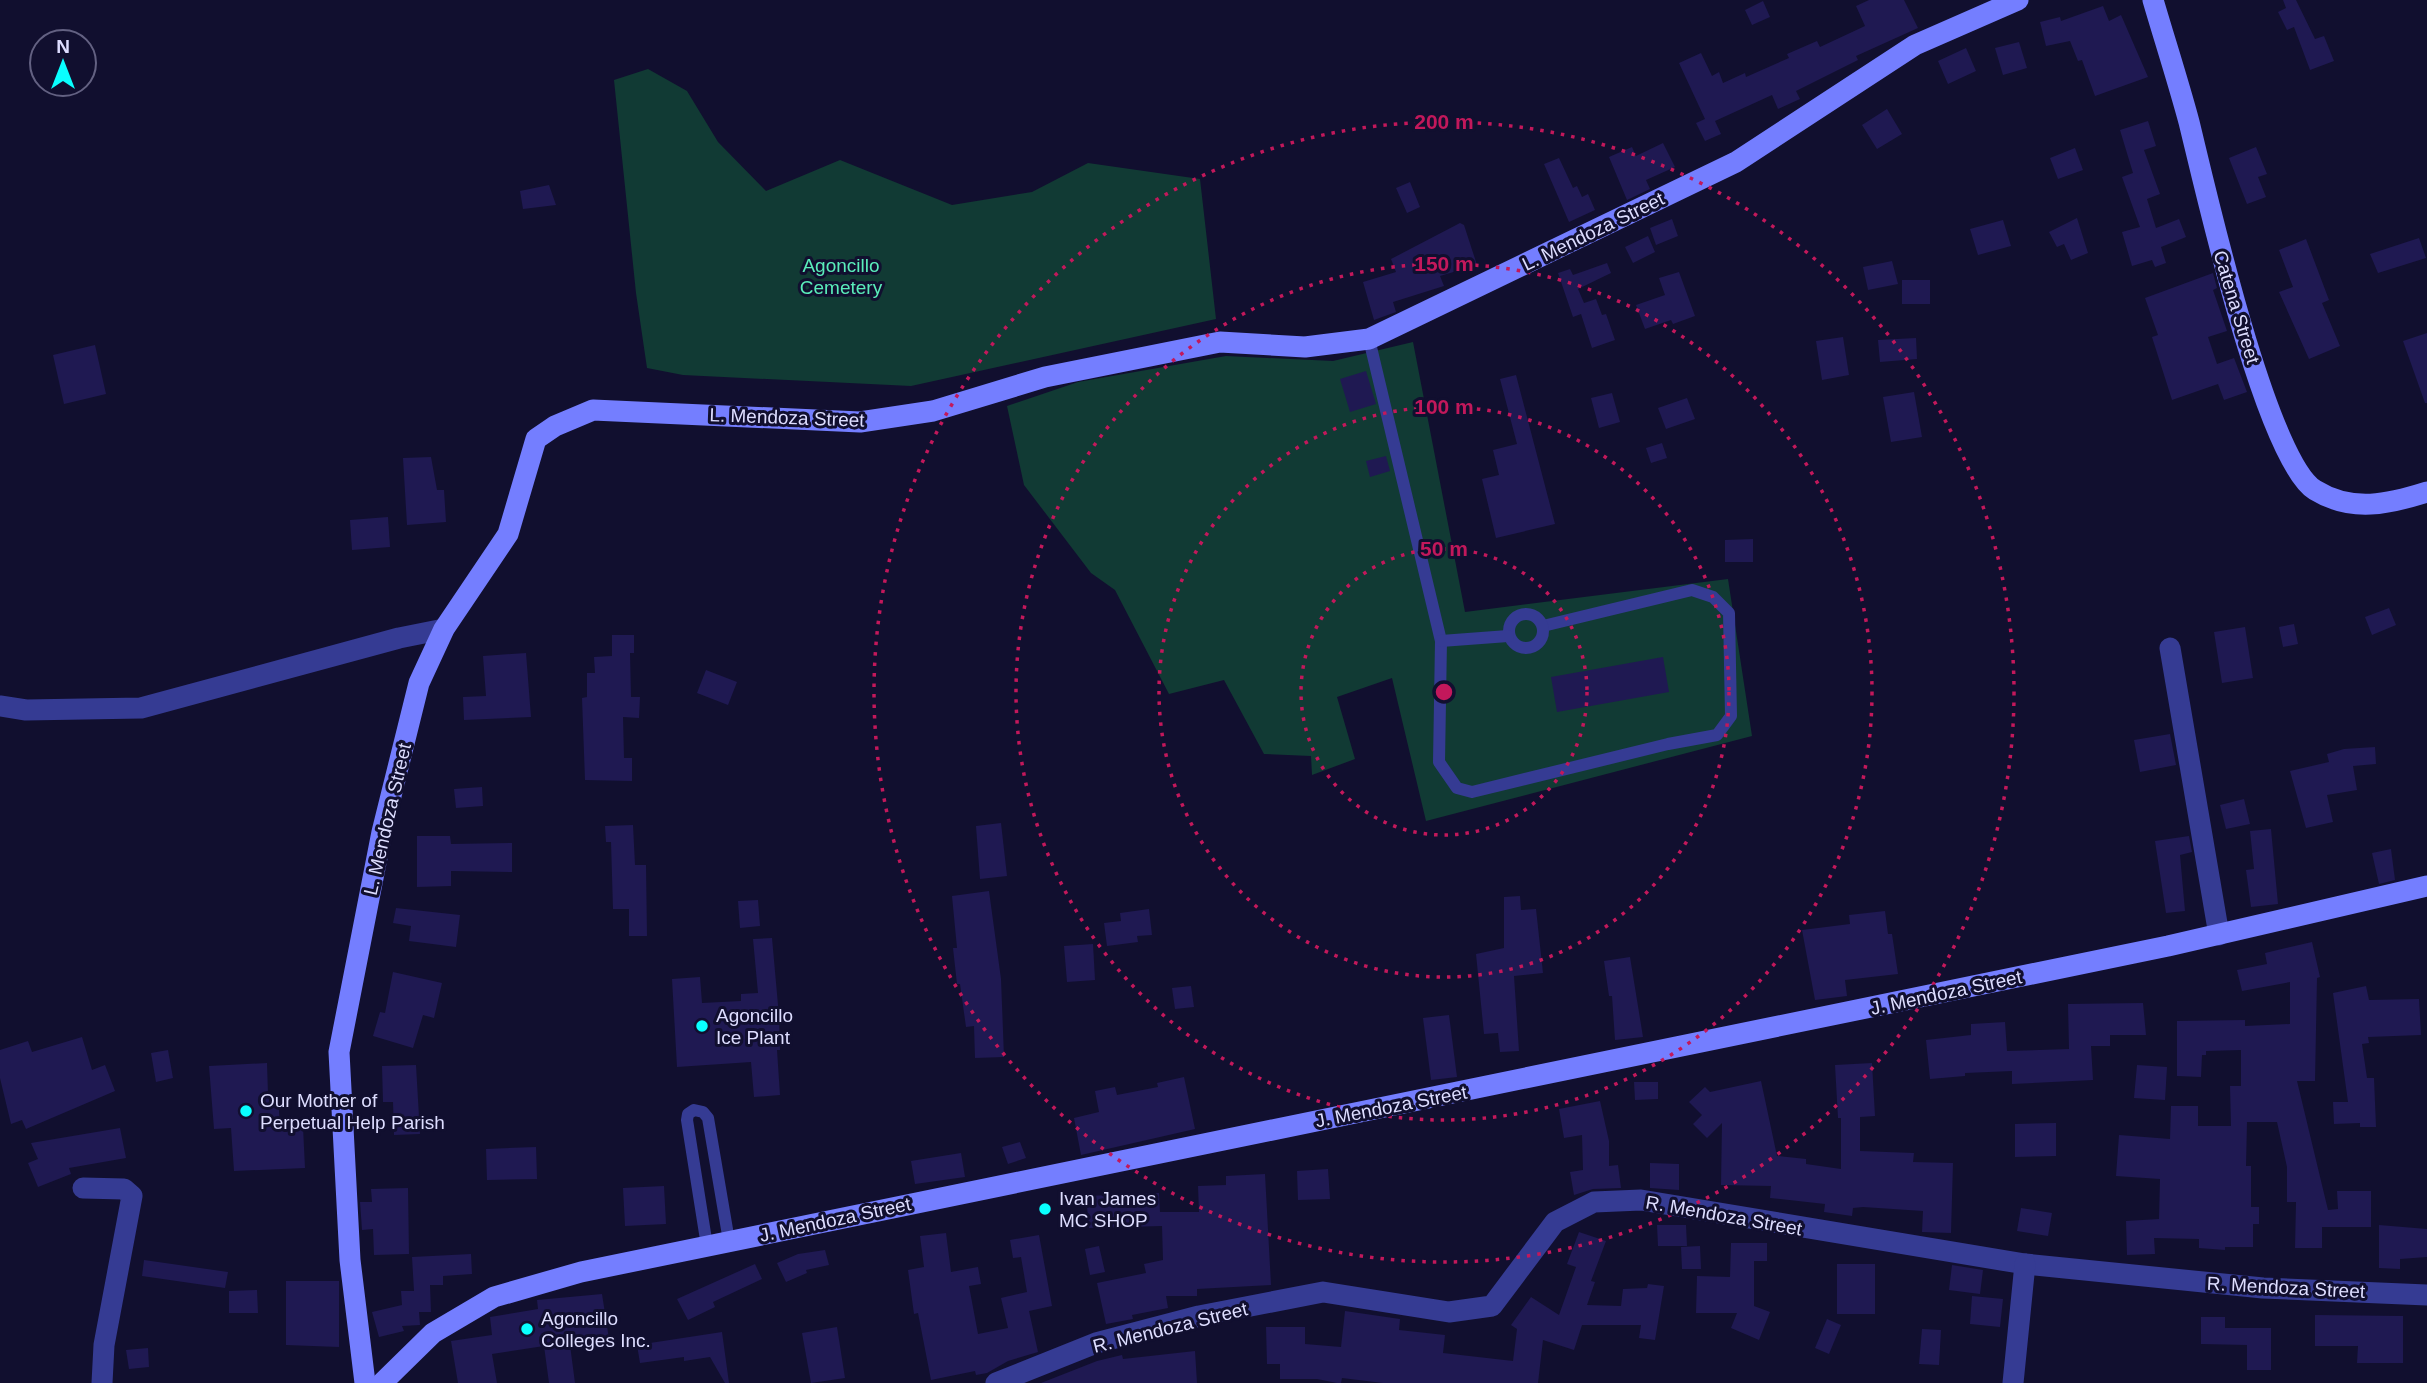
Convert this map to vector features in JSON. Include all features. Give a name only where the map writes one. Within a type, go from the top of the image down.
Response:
[{"type":"street","name":"L. Mendoza Street","points":[[365,1383],[350,1260],[339,1052],[382,832],[419,683],[444,629],[508,534],[536,439],[555,426],[593,410],[860,422],[933,411],[1045,377],[1220,342],[1306,347],[1369,339],[1736,162],[1915,45],[2018,0]]},
{"type":"street","name":"Catena Street","points":[[2153,0],[2189,122],[2215,237],[2250,350],[2287,453],[2313,490],[2359,506],[2395,502],[2427,492]]},
{"type":"street","points":[[0,706],[26,710],[141,708],[399,638],[444,629]]},
{"type":"street","points":[[2170,648],[2219,935]]},
{"type":"street","name":"J. Mendoza Street","points":[[382,1383],[433,1333],[494,1297],[581,1272],[2219,935],[2427,886]]},
{"type":"street","points":[[83,1188],[124,1189],[132,1196],[104,1345],[102,1383]]},
{"type":"street","name":"R. Mendoza Street","points":[[996,1383],[1096,1343],[1199,1316],[1323,1292],[1449,1312],[1492,1306],[1555,1222],[1594,1202],[1641,1200],[2025,1265],[2263,1288],[2427,1295]]},
{"type":"street","points":[[2013,1383],[2025,1265]]},
{"type":"lane","points":[[1369,339],[1441,641],[1440,762],[1457,788],[1472,792],[1668,744],[1717,735],[1731,716],[1729,613],[1713,597],[1692,590],[1543,626]]},
{"type":"lane","points":[[1526,613],[1537,617],[1543,626],[1543,637],[1536,646],[1525,649],[1515,645],[1508,636],[1509,625],[1516,616],[1526,613]]},
{"type":"lane","points":[[1441,641],[1508,636]]},
{"type":"lane","points":[[707,1245],[687,1120],[688,1114],[694,1110],[703,1112],[708,1118],[729,1241]]},
{"type":"green space","name":"Agoncillo Cemetery","points":[[648,69],[687,91],[718,142],[766,191],[840,160],[952,205],[1032,192],[1088,163],[1200,179],[1216,319],[911,386],[683,375],[647,368],[636,293],[614,80]]},
{"type":"green space","points":[[1413,342],[1465,612],[1728,579],[1752,736],[1426,821],[1392,678],[1337,697],[1355,759],[1312,775],[1311,756],[1264,754],[1224,680],[1169,694],[1115,590],[1091,573],[1024,485],[1007,406],[1078,382],[1226,356],[1333,361]]},
{"type":"building","points":[[1869,0],[1904,0],[1918,28],[1856,56],[1858,60],[1796,91],[1800,99],[1778,109],[1772,95],[1715,121],[1721,134],[1705,141],[1696,123],[1705,119],[1679,63],[1701,53],[1712,76],[1719,72],[1723,83],[1745,73],[1746,77],[1789,58],[1787,54],[1817,41],[1820,47],[1865,26],[1856,6]]},
{"type":"building","points":[[2283,0],[2296,0],[2315,39],[2324,36],[2334,61],[2310,70],[2294,27],[2287,30],[2278,12],[2286,8]]},
{"type":"building","points":[[1763,1],[1770,17],[1752,25],[1745,10]]},
{"type":"building","points":[[2103,6],[2109,21],[2121,15],[2148,77],[2095,96],[2082,60],[2078,61],[2070,41],[2046,46],[2040,22],[2060,17],[2061,21]]},
{"type":"building","points":[[2019,42],[2027,68],[2003,75],[1995,48]]},
{"type":"building","points":[[1966,48],[1976,71],[1948,84],[1938,61]]},
{"type":"building","points":[[1887,109],[1902,134],[1877,149],[1862,125]]},
{"type":"building","points":[[2148,121],[2156,146],[2144,150],[2160,194],[2147,199],[2156,228],[2179,219],[2186,237],[2161,247],[2166,263],[2155,267],[2152,260],[2132,266],[2122,232],[2140,227],[2122,177],[2133,173],[2120,130]]},
{"type":"building","points":[[1663,143],[1675,167],[1646,180],[1650,189],[1627,200],[1609,157],[1632,147],[1636,156]]},
{"type":"building","points":[[2256,147],[2267,174],[2258,177],[2266,197],[2247,204],[2229,158]]},
{"type":"building","points":[[2075,148],[2083,170],[2058,179],[2050,158]]},
{"type":"building","points":[[1559,158],[1573,188],[1577,186],[1582,197],[1588,194],[1595,210],[1569,222],[1544,164]]},
{"type":"building","points":[[1410,182],[1420,207],[1407,213],[1396,188]]},
{"type":"building","points":[[549,185],[556,205],[523,209],[520,191]]},
{"type":"building","points":[[2077,218],[2088,253],[2071,260],[2064,244],[2057,247],[2049,232]]},
{"type":"building","points":[[1672,219],[1678,236],[1656,245],[1650,228]]},
{"type":"building","points":[[2003,220],[2011,246],[1978,255],[1970,229]]},
{"type":"building","points":[[1460,223],[1464,225],[1477,265],[1440,276],[1444,286],[1393,302],[1396,312],[1374,320],[1363,282],[1396,272],[1391,259]]},
{"type":"building","points":[[1648,236],[1655,252],[1633,263],[1625,247]]},
{"type":"building","points":[[2419,238],[2426,258],[2378,273],[2370,254]]},
{"type":"building","points":[[2306,239],[2329,300],[2322,303],[2340,346],[2309,359],[2279,292],[2293,287],[2279,250]]},
{"type":"building","points":[[1892,261],[1898,284],[1868,290],[1863,267]]},
{"type":"building","points":[[1607,263],[1611,273],[1578,289],[1584,303],[1596,299],[1602,315],[1606,314],[1615,340],[1592,348],[1581,314],[1573,317],[1558,273],[1570,269],[1573,275]]},
{"type":"building","points":[[1679,272],[1695,316],[1673,324],[1671,320],[1645,329],[1636,305],[1665,295],[1659,278]]},
{"type":"building","points":[[2213,273],[2217,288],[2213,290],[2227,331],[2208,337],[2217,364],[2234,358],[2247,392],[2224,400],[2218,384],[2172,400],[2152,337],[2158,335],[2145,298]]},
{"type":"building","points":[[1902,280],[1930,280],[1930,304],[1902,304]]},
{"type":"building","points":[[2427,333],[2427,403],[2425,403],[2403,341]]},
{"type":"building","points":[[1843,337],[1849,375],[1822,380],[1816,341]]},
{"type":"building","points":[[1916,338],[1917,359],[1880,362],[1878,340]]},
{"type":"building","points":[[95,345],[106,394],[64,404],[53,355]]},
{"type":"building","points":[[1366,371],[1376,404],[1350,412],[1340,379]]},
{"type":"building","points":[[1516,375],[1555,524],[1496,538],[1482,479],[1499,475],[1493,450],[1517,444],[1500,379]]},
{"type":"building","points":[[1914,392],[1922,437],[1891,442],[1883,397]]},
{"type":"building","points":[[1612,393],[1620,422],[1599,428],[1591,398]]},
{"type":"building","points":[[1687,398],[1695,419],[1666,429],[1658,408]]},
{"type":"building","points":[[1662,443],[1667,458],[1651,463],[1646,448]]},
{"type":"building","points":[[1386,456],[1390,471],[1370,477],[1366,461]]},
{"type":"building","points":[[431,457],[437,490],[444,490],[446,522],[407,525],[403,458]]},
{"type":"building","points":[[388,517],[390,547],[352,550],[350,520]]},
{"type":"building","points":[[1753,539],[1753,562],[1725,562],[1725,540]]},
{"type":"building","points":[[2389,608],[2396,625],[2372,635],[2365,617]]},
{"type":"building","points":[[2294,624],[2298,644],[2283,647],[2279,627]]},
{"type":"building","points":[[2245,627],[2253,678],[2222,683],[2214,632]]},
{"type":"building","points":[[612,635],[634,635],[634,653],[630,653],[631,697],[640,697],[639,718],[623,717],[624,758],[632,758],[632,781],[585,780],[582,698],[587,697],[587,673],[595,673],[594,657],[612,656]]},
{"type":"building","points":[[526,653],[531,717],[464,720],[463,697],[486,696],[483,656]]},
{"type":"building","points":[[1663,657],[1669,692],[1557,712],[1551,677]]},
{"type":"building","points":[[706,670],[737,682],[728,705],[697,693]]},
{"type":"building","points":[[2170,734],[2176,765],[2140,772],[2134,740]]},
{"type":"building","points":[[2375,747],[2376,764],[2353,766],[2357,790],[2327,795],[2333,822],[2306,828],[2290,771],[2329,762],[2327,754],[2344,749]]},
{"type":"building","points":[[482,787],[483,806],[456,808],[454,789]]},
{"type":"building","points":[[2244,799],[2250,824],[2226,829],[2220,805]]},
{"type":"building","points":[[1001,823],[1007,876],[980,879],[976,826]]},
{"type":"building","points":[[633,825],[635,865],[646,865],[647,936],[629,936],[629,909],[613,909],[611,842],[606,842],[605,826]]},
{"type":"building","points":[[2271,829],[2278,904],[2251,907],[2246,870],[2254,869],[2250,831]]},
{"type":"building","points":[[417,836],[450,836],[451,844],[512,843],[512,872],[451,871],[451,886],[417,887]]},
{"type":"building","points":[[2189,836],[2192,852],[2180,855],[2185,911],[2166,913],[2155,841]]},
{"type":"building","points":[[2391,849],[2395,880],[2379,884],[2372,853]]},
{"type":"building","points":[[989,891],[1001,979],[1004,1057],[975,1058],[974,1026],[966,1027],[960,984],[957,984],[952,896]]},
{"type":"building","points":[[1520,896],[1521,910],[1536,909],[1543,973],[1514,976],[1519,1051],[1500,1052],[1498,1033],[1484,1034],[1476,954],[1504,948],[1504,897]]},
{"type":"building","points":[[758,900],[760,926],[740,928],[738,901]]},
{"type":"building","points":[[396,908],[460,915],[456,947],[409,941],[411,926],[393,923]]},
{"type":"building","points":[[1149,909],[1152,935],[1137,936],[1138,942],[1107,946],[1104,923],[1121,921],[1120,913]]},
{"type":"building","points":[[1885,911],[1888,934],[1892,934],[1898,974],[1845,980],[1847,996],[1815,1000],[1802,930],[1850,924],[1849,915]]},
{"type":"building","points":[[772,938],[779,1016],[780,1050],[777,1050],[780,1095],[754,1097],[751,1062],[677,1067],[672,979],[700,977],[702,1003],[741,1001],[741,994],[758,993],[753,939]]},
{"type":"building","points":[[2312,942],[2320,977],[2317,978],[2315,1081],[2297,1081],[2328,1210],[2338,1209],[2337,1191],[2371,1191],[2371,1227],[2322,1227],[2322,1248],[2295,1248],[2296,1202],[2287,1202],[2287,1167],[2277,1122],[2247,1122],[2246,1166],[2251,1166],[2251,1207],[2259,1207],[2259,1224],[2253,1224],[2253,1247],[2225,1247],[2225,1250],[2199,1248],[2199,1239],[2154,1238],[2155,1254],[2127,1255],[2126,1221],[2159,1219],[2160,1179],[2116,1176],[2119,1135],[2170,1139],[2171,1106],[2198,1106],[2198,1126],[2231,1126],[2230,1086],[2241,1086],[2241,1050],[2206,1051],[2206,1055],[2202,1055],[2201,1077],[2177,1076],[2177,1021],[2245,1020],[2245,1026],[2290,1024],[2290,982],[2242,991],[2237,970],[2267,964],[2265,953]]},
{"type":"building","points":[[1093,944],[1095,980],[1067,982],[1064,946]]},
{"type":"building","points":[[1630,957],[1643,1037],[1615,1040],[1612,996],[1609,996],[1604,961]]},
{"type":"building","points":[[393,972],[442,983],[434,1018],[423,1015],[413,1048],[373,1036],[380,1012],[385,1013]]},
{"type":"building","points":[[1191,986],[1194,1007],[1175,1009],[1172,988]]},
{"type":"building","points":[[2366,986],[2369,1000],[2419,999],[2421,1035],[2368,1037],[2369,1043],[2362,1044],[2367,1078],[2374,1078],[2376,1127],[2360,1127],[2360,1123],[2334,1124],[2333,1102],[2348,1102],[2333,993]]},
{"type":"building","points":[[2143,1003],[2146,1035],[2110,1035],[2110,1046],[2091,1046],[2093,1080],[2012,1084],[2012,1071],[1965,1073],[1965,1076],[1930,1079],[1926,1040],[1971,1035],[1971,1024],[2005,1022],[2007,1051],[2069,1049],[2068,1004]]},
{"type":"building","points":[[1449,1015],[1457,1077],[1431,1080],[1423,1018]]},
{"type":"building","points":[[82,1037],[92,1070],[105,1065],[115,1091],[26,1129],[22,1120],[11,1124],[0,1078],[0,1050],[28,1041],[32,1052]]},
{"type":"building","points":[[168,1050],[173,1078],[156,1082],[151,1053]]},
{"type":"building","points":[[267,1063],[268,1094],[278,1094],[280,1128],[303,1127],[305,1168],[234,1171],[231,1128],[214,1129],[209,1066]]},
{"type":"building","points":[[1872,1063],[1875,1116],[1860,1117],[1860,1151],[1914,1153],[1913,1162],[1953,1163],[1951,1233],[1922,1232],[1923,1211],[1863,1207],[1853,1208],[1852,1216],[1824,1212],[1825,1204],[1770,1198],[1771,1186],[1721,1185],[1722,1123],[1707,1138],[1693,1124],[1702,1115],[1689,1102],[1705,1087],[1710,1092],[1761,1081],[1777,1156],[1806,1159],[1806,1164],[1841,1169],[1841,1118],[1838,1118],[1835,1065]]},
{"type":"building","points":[[416,1065],[420,1134],[394,1135],[393,1102],[383,1102],[382,1066]]},
{"type":"building","points":[[2137,1065],[2167,1067],[2165,1100],[2134,1098]]},
{"type":"building","points":[[1184,1077],[1195,1129],[1081,1155],[1074,1118],[1099,1112],[1095,1091],[1115,1087],[1117,1095],[1158,1087],[1157,1083]]},
{"type":"building","points":[[1634,1082],[1658,1082],[1658,1099],[1635,1100]]},
{"type":"building","points":[[1600,1101],[1609,1141],[1609,1166],[1618,1165],[1621,1188],[1593,1189],[1574,1195],[1570,1172],[1583,1170],[1582,1135],[1564,1138],[1559,1109]]},
{"type":"building","points":[[2056,1123],[2056,1156],[2015,1157],[2015,1124]]},
{"type":"building","points":[[120,1128],[126,1158],[69,1168],[71,1174],[38,1187],[28,1163],[38,1159],[31,1143]]},
{"type":"building","points":[[1020,1142],[1026,1158],[1008,1164],[1002,1147]]},
{"type":"building","points":[[536,1147],[537,1179],[487,1180],[486,1149]]},
{"type":"building","points":[[961,1153],[965,1177],[915,1184],[911,1161]]},
{"type":"building","points":[[1650,1163],[1679,1164],[1679,1190],[1650,1188]]},
{"type":"building","points":[[1328,1169],[1330,1199],[1298,1200],[1297,1171]]},
{"type":"building","points":[[1265,1174],[1271,1285],[1197,1289],[1197,1296],[1166,1296],[1168,1308],[1132,1315],[1133,1319],[1106,1324],[1097,1283],[1146,1273],[1144,1264],[1163,1260],[1162,1226],[1089,1228],[1086,1196],[1159,1193],[1160,1212],[1199,1212],[1198,1186],[1226,1185],[1226,1176]]},
{"type":"building","points":[[664,1186],[666,1224],[625,1226],[623,1188]]},
{"type":"building","points":[[408,1188],[409,1254],[374,1255],[373,1229],[362,1230],[360,1202],[372,1202],[371,1189]]},
{"type":"building","points":[[2021,1208],[2052,1213],[2048,1236],[2017,1231]]},
{"type":"building","points":[[1657,1225],[1686,1225],[1687,1246],[1658,1246]]},
{"type":"building","points":[[2379,1225],[2427,1229],[2427,1257],[2400,1259],[2400,1269],[2379,1268]]},
{"type":"building","points":[[1579,1232],[1606,1241],[1591,1281],[1595,1282],[1587,1305],[1621,1306],[1623,1289],[1647,1288],[1648,1284],[1664,1286],[1655,1340],[1639,1338],[1641,1325],[1582,1325],[1574,1350],[1543,1340],[1538,1383],[1383,1383],[1342,1378],[1341,1383],[1337,1383],[1317,1379],[1280,1379],[1280,1364],[1267,1364],[1266,1327],[1305,1327],[1305,1344],[1341,1347],[1345,1311],[1400,1319],[1399,1330],[1445,1335],[1443,1353],[1513,1361],[1517,1329],[1511,1325],[1531,1297],[1559,1315],[1576,1267],[1567,1264]]},
{"type":"building","points":[[946,1233],[951,1272],[978,1267],[981,1284],[969,1286],[978,1334],[1008,1328],[1001,1298],[1027,1292],[1021,1257],[1013,1258],[1010,1240],[1039,1235],[1052,1306],[1029,1311],[1038,1352],[1008,1361],[987,1373],[976,1375],[975,1371],[931,1380],[918,1313],[914,1314],[908,1270],[924,1267],[920,1236]]},
{"type":"building","points":[[1731,1243],[1767,1243],[1767,1261],[1754,1261],[1754,1306],[1770,1312],[1759,1340],[1731,1328],[1737,1313],[1696,1313],[1697,1276],[1730,1277]]},
{"type":"building","points":[[1099,1246],[1105,1272],[1090,1275],[1085,1249]]},
{"type":"building","points":[[1700,1246],[1701,1269],[1682,1269],[1681,1247]]},
{"type":"building","points":[[825,1250],[829,1265],[806,1270],[807,1273],[786,1282],[777,1263],[798,1254]]},
{"type":"building","points":[[471,1254],[472,1274],[443,1276],[443,1285],[430,1285],[431,1312],[419,1312],[420,1325],[402,1326],[404,1331],[379,1337],[372,1312],[402,1305],[401,1291],[414,1291],[412,1257]]},
{"type":"building","points":[[144,1260],[228,1272],[225,1288],[142,1276]]},
{"type":"building","points":[[755,1264],[762,1279],[713,1302],[715,1307],[688,1320],[677,1299]]},
{"type":"building","points":[[1837,1264],[1875,1264],[1875,1314],[1837,1314]]},
{"type":"building","points":[[1952,1265],[1983,1270],[1980,1294],[1949,1290]]},
{"type":"building","points":[[286,1281],[339,1281],[339,1347],[286,1345]]},
{"type":"building","points":[[257,1290],[258,1313],[229,1313],[229,1291]]},
{"type":"building","name":"Agoncillo Colleges Inc.","points":[[602,1294],[609,1339],[570,1345],[575,1383],[549,1383],[544,1346],[492,1354],[497,1383],[458,1383],[451,1341],[492,1335],[490,1317],[538,1309],[537,1300]]},
{"type":"building","points":[[1972,1296],[2003,1299],[2000,1327],[1970,1324]]},
{"type":"building","points":[[2315,1315],[2403,1316],[2403,1363],[2357,1363],[2358,1346],[2315,1346]]},
{"type":"building","points":[[2201,1317],[2225,1317],[2225,1328],[2271,1328],[2271,1370],[2247,1370],[2247,1345],[2201,1344]]},
{"type":"building","points":[[1827,1319],[1841,1325],[1829,1354],[1815,1348]]},
{"type":"building","points":[[837,1327],[845,1378],[811,1383],[802,1333]]},
{"type":"building","points":[[1922,1329],[1941,1330],[1939,1365],[1919,1364]]},
{"type":"building","points":[[722,1332],[729,1383],[725,1383],[710,1357],[684,1361],[684,1357],[640,1363],[637,1345]]},
{"type":"building","points":[[148,1348],[149,1367],[129,1369],[126,1350]]},
{"type":"building","points":[[1195,1351],[1197,1383],[1041,1383],[1097,1361],[1122,1355],[1123,1359]]},
{"type":"place","name":"Agoncillo Ice Plant","points":[[702,1026]]},
{"type":"place","name":"Our Mother of Perpetual Help Parish","points":[[246,1111]]},
{"type":"place","name":"Ivan James MC SHOP","points":[[1045,1209]]},
{"type":"place","name":"Agoncillo Colleges Inc.","points":[[527,1329]]}]
